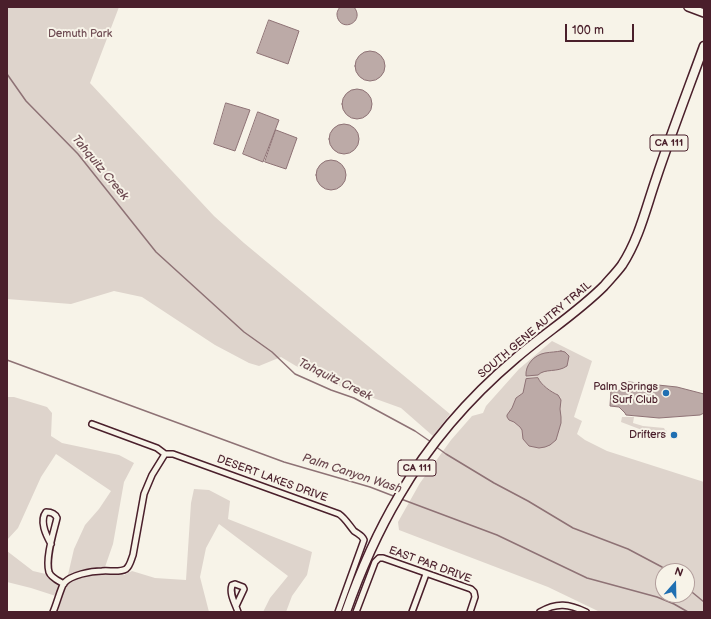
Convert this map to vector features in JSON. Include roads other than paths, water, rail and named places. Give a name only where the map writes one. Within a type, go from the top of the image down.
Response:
[{"type":"main road","name":"SOUTH GENE AUTRY TRAIL","points":[[346,612],[364,564],[384,523],[408,481],[430,449],[470,401],[516,358],[593,297],[622,266],[639,232],[656,179],[704,46]]},
{"type":"street","points":[[688,7],[704,13]]},
{"type":"street","name":"DESERT LAKES DRIVE","points":[[92,424],[157,448],[165,454],[173,454],[344,517],[354,530],[363,537],[364,540],[338,612]]},
{"type":"street","points":[[53,612],[64,584],[70,579],[80,575],[101,571],[120,571],[126,569],[130,565],[133,556],[144,494],[152,475],[165,454]]},
{"type":"street","points":[[51,544],[46,536],[43,519],[46,512],[51,512],[56,515],[57,518],[48,563],[50,572],[55,578],[64,584]]},
{"type":"street","name":"EAST PAR DRIVE","points":[[356,612],[375,562],[379,558],[383,558],[471,589],[474,592],[475,598],[470,612]]},
{"type":"street","points":[[412,612],[426,574]]},
{"type":"street","points":[[541,612],[551,606],[566,605],[586,612]]},
{"type":"street","points":[[236,606],[238,612]]},
{"type":"waterway","name":"Tahquitz Creek","points":[[7,74],[26,101],[78,154],[156,252],[244,332],[272,352],[295,374],[331,390],[354,398],[415,431],[431,442]]},
{"type":"waterway","name":"Palm Canyon Wash","points":[[7,360],[284,462],[370,487],[396,497]]},
{"type":"waterway","name":"Tahquitz Creek","points":[[435,446],[494,483],[573,528],[628,549],[655,563]]},
{"type":"waterway","name":"Palm Canyon Wash","points":[[401,499],[497,535],[587,578],[657,597],[688,612]]},
{"type":"waterway","name":"Tahquitz Creek","points":[[695,595],[704,602]]},
{"type":"place","name":"Palm Springs Surf Club","points":[[666,393]]},
{"type":"place","name":"Drifters","points":[[674,435]]},
{"type":"park label","name":"Demuth Park","points":[[80,34]]}]
